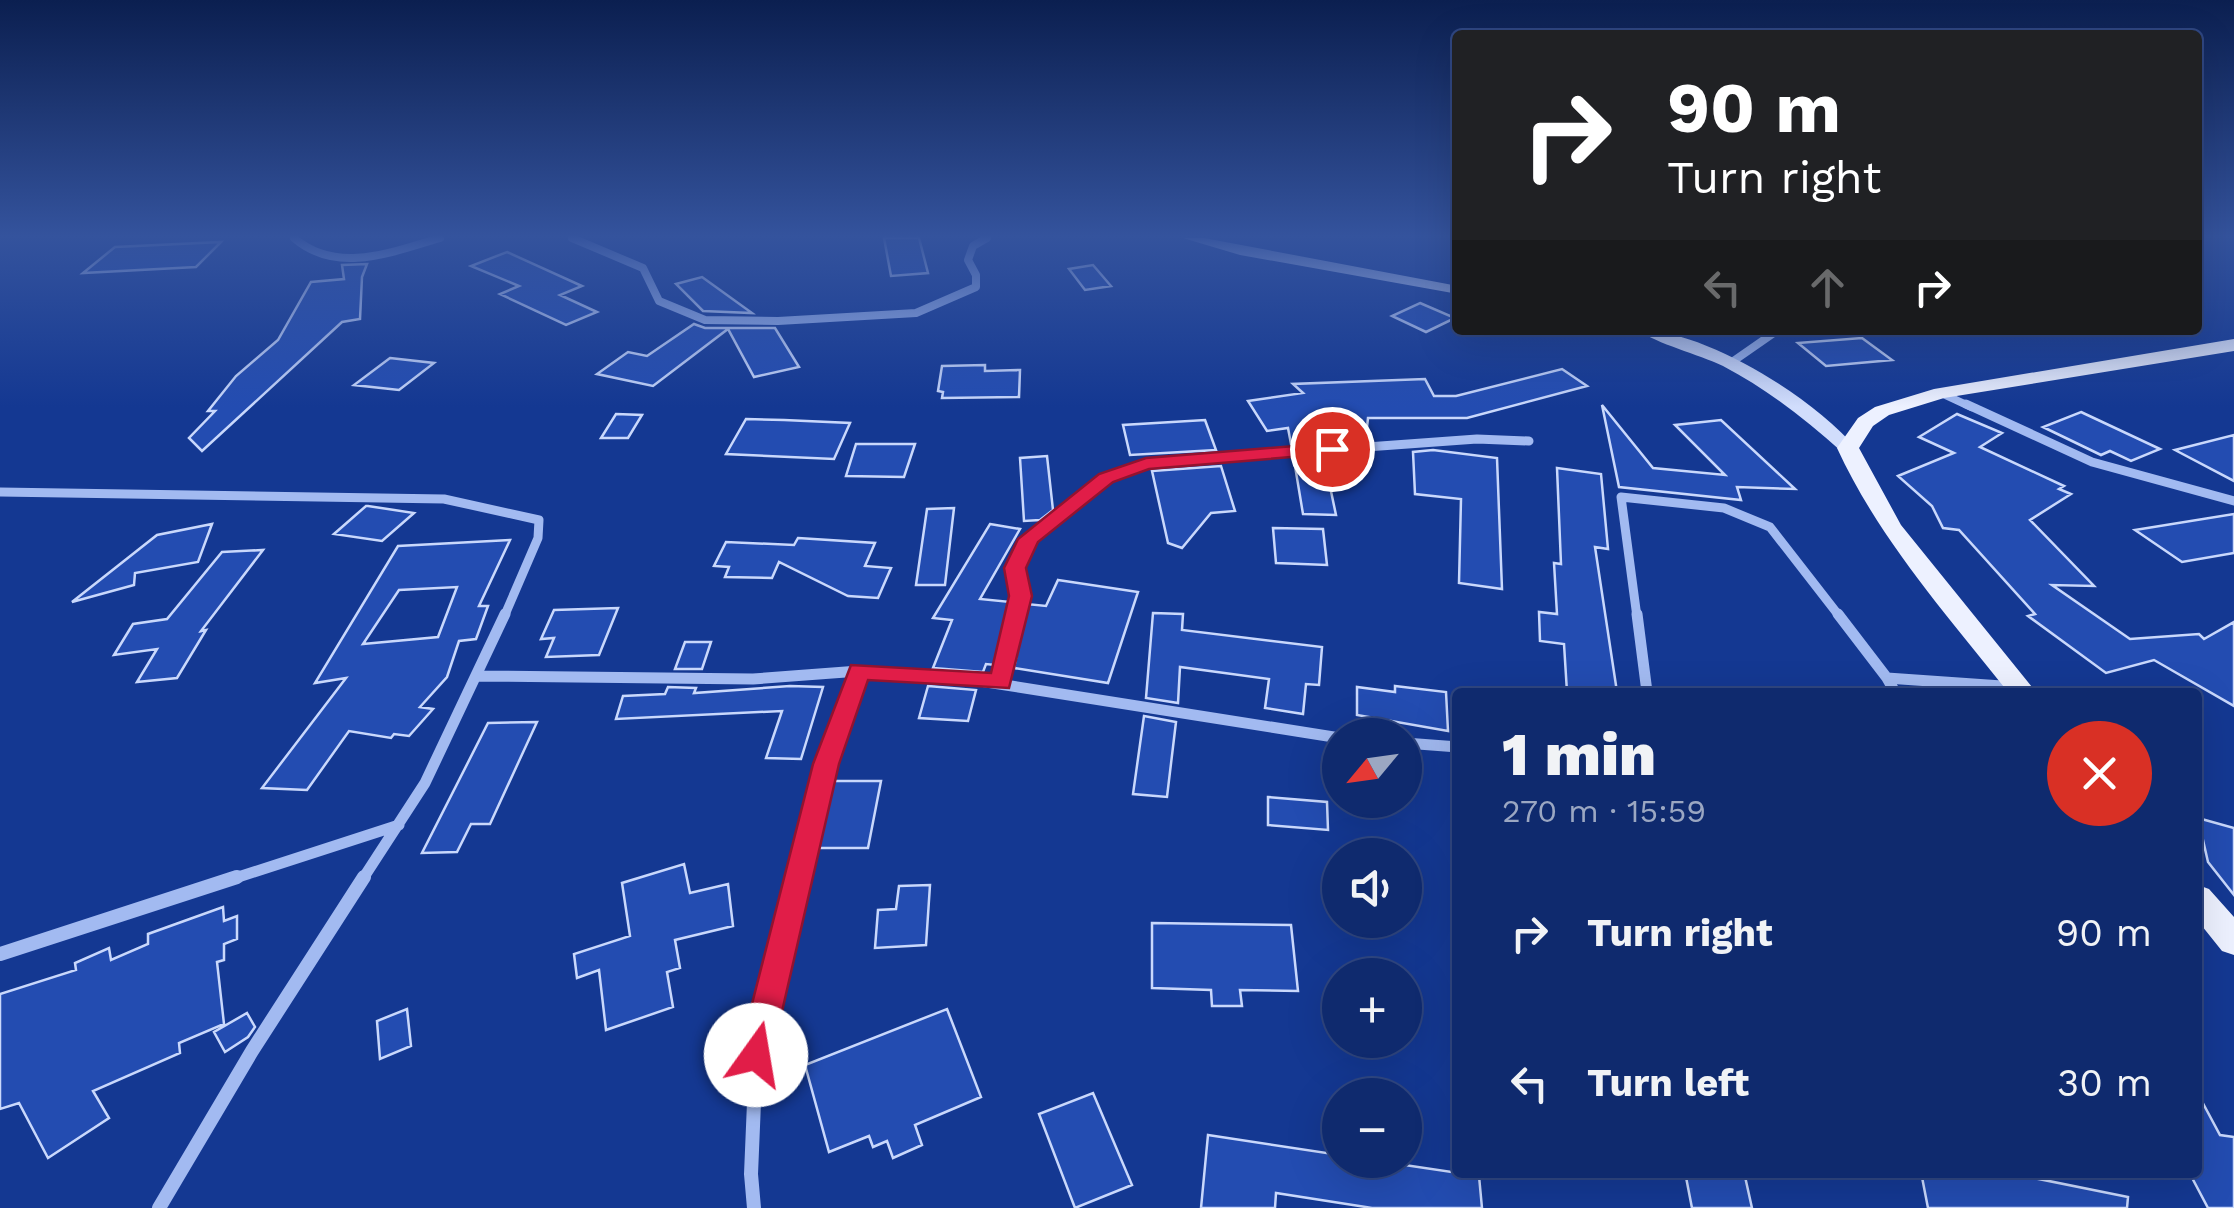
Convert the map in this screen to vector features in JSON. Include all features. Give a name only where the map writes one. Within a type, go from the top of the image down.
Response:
[{"type":"main road","points":[[1659,335],[1732,362],[1803,409],[1848,448],[1868,492],[1892,528],[2017,688]]},
{"type":"main road","points":[[1848,448],[1865,422],[1882,411],[1941,393],[2234,345]]},
{"type":"main road","points":[[2202,903],[2234,941]]},
{"type":"street","points":[[656,294],[659,301],[705,320],[778,321],[916,313],[961,294]]},
{"type":"street","points":[[1732,362],[1771,335]]},
{"type":"street","points":[[1941,393],[2092,462],[2234,501]]},
{"type":"street","points":[[1001,682],[1020,596],[1015,568],[1029,539],[1106,478],[1146,464],[1216,457],[1477,440],[1529,441]]},
{"type":"street","points":[[0,492],[444,499],[538,520],[538,538],[478,676],[400,824],[252,1050],[160,1208]]},
{"type":"street","points":[[1645,688],[1621,497],[1724,508],[1770,527],[1893,688]]},
{"type":"street","points":[[754,1208],[751,1174],[756,1055],[826,764],[859,671]]},
{"type":"street","points":[[478,676],[753,679],[859,671],[1001,682],[1078,693],[1170,714],[1322,735]]},
{"type":"street","points":[[1887,678],[1997,688]]},
{"type":"street","points":[[1422,745],[1452,747]]},
{"type":"street","points":[[0,954],[400,824]]},
{"type":"building","points":[[304,294],[361,294],[360,319],[342,322],[202,451],[189,438],[215,411],[208,411],[236,376],[278,340]]},
{"type":"building","points":[[501,294],[562,294],[597,312],[566,325]]},
{"type":"building","points":[[686,294],[726,294],[752,313],[703,311]]},
{"type":"building","points":[[1420,303],[1452,319],[1426,332],[1392,316]]},
{"type":"building","points":[[694,324],[705,328],[775,328],[799,367],[754,377],[728,329],[653,386],[597,374],[628,352],[647,356]]},
{"type":"building","points":[[1862,338],[1892,360],[1826,366],[1798,343]]},
{"type":"building","points":[[390,358],[434,363],[399,390],[354,385]]},
{"type":"building","points":[[985,365],[985,371],[1020,370],[1019,397],[942,398],[943,392],[938,391],[942,366]]},
{"type":"building","points":[[1562,369],[1587,386],[1467,418],[1368,418],[1367,427],[1319,434],[1321,442],[1291,444],[1288,428],[1267,431],[1248,401],[1303,393],[1293,384],[1425,379],[1434,396],[1456,396]]},
{"type":"building","points":[[1602,405],[1653,468],[1725,475],[1675,425],[1721,420],[1795,489],[1737,487],[1741,500],[1619,487]]},
{"type":"building","points":[[2081,412],[2160,449],[2131,461],[2110,451],[2101,455],[2043,427]]},
{"type":"building","points":[[616,414],[642,415],[628,438],[601,438]]},
{"type":"building","points":[[1957,414],[2002,433],[1980,447],[2064,486],[2059,489],[2071,494],[2030,520],[2094,586],[2052,585],[2130,639],[2199,634],[2204,639],[2234,622],[2234,706],[2154,660],[2106,673],[2028,616],[2035,614],[1959,530],[1943,528],[1932,506],[1898,476],[1954,453],[1919,437]]},
{"type":"building","points":[[746,419],[850,423],[834,459],[726,454]]},
{"type":"building","points":[[1205,420],[1216,450],[1130,455],[1123,425]]},
{"type":"building","points":[[2234,435],[2234,481],[2175,450]]},
{"type":"building","points":[[856,444],[915,444],[904,477],[846,476]]},
{"type":"building","points":[[1433,450],[1497,458],[1502,589],[1459,583],[1461,499],[1415,494],[1413,452]]},
{"type":"building","points":[[1047,456],[1053,510],[1040,520],[1024,521],[1020,458]]},
{"type":"building","points":[[1324,458],[1336,515],[1303,514],[1294,460]]},
{"type":"building","points":[[1221,466],[1235,511],[1211,513],[1182,548],[1168,543],[1152,471]]},
{"type":"building","points":[[1557,468],[1601,474],[1608,549],[1595,547],[1616,688],[1567,688],[1564,644],[1540,641],[1539,612],[1557,614],[1554,563],[1561,564]]},
{"type":"building","points":[[366,506],[414,513],[382,541],[334,534]]},
{"type":"building","points":[[954,508],[945,585],[916,585],[927,509]]},
{"type":"building","points":[[2234,514],[2234,553],[2182,562],[2135,530]]},
{"type":"building","points":[[212,524],[198,562],[135,573],[134,585],[72,602],[157,535]]},
{"type":"building","points":[[990,524],[1020,529],[980,599],[1011,602],[995,665],[986,664],[983,672],[933,668],[952,620],[933,618]]},
{"type":"building","points":[[1273,528],[1323,529],[1327,565],[1276,563]]},
{"type":"building","points":[[798,538],[875,543],[865,566],[891,568],[878,598],[848,596],[779,562],[772,578],[725,577],[729,567],[714,566],[726,542],[794,545]]},
{"type":"building","points":[[510,540],[479,606],[488,606],[476,639],[459,641],[447,677],[420,707],[433,709],[409,736],[394,734],[391,738],[349,731],[307,790],[262,788],[346,678],[315,683],[398,546]],"holes":[[[457,587],[438,637],[363,644],[399,590]]]},
{"type":"building","points":[[263,550],[201,631],[206,630],[177,678],[137,682],[157,649],[114,655],[133,624],[167,619],[222,552]]},
{"type":"building","points":[[1058,580],[1138,592],[1108,683],[1014,668],[1027,604],[1046,606]]},
{"type":"building","points":[[618,608],[599,655],[546,657],[554,638],[541,639],[554,610]]},
{"type":"building","points":[[1153,613],[1183,614],[1182,630],[1322,647],[1319,685],[1306,684],[1303,714],[1265,708],[1269,679],[1180,667],[1178,703],[1146,698]]},
{"type":"building","points":[[685,642],[711,642],[702,669],[675,669]]},
{"type":"building","points":[[928,686],[976,690],[968,721],[919,718]]},
{"type":"building","points":[[1395,686],[1446,692],[1448,731],[1422,726],[1422,718],[1357,715],[1357,687],[1395,692]]},
{"type":"building","points":[[668,687],[696,688],[694,693],[823,687],[801,759],[766,758],[782,711],[616,719],[623,696],[665,694]]},
{"type":"building","points":[[1144,716],[1176,722],[1167,797],[1133,794]]},
{"type":"building","points":[[537,722],[490,824],[471,824],[457,852],[422,853],[488,723]]},
{"type":"building","points":[[832,781],[881,781],[868,848],[815,848]]},
{"type":"building","points":[[1268,797],[1322,802],[1322,818],[1328,818],[1328,830],[1268,825]]},
{"type":"building","points":[[2202,819],[2234,828],[2234,895],[2208,862]]},
{"type":"building","points":[[684,864],[690,893],[728,884],[733,926],[675,940],[680,968],[667,972],[673,1007],[606,1030],[599,970],[577,978],[574,954],[630,936],[622,883]]},
{"type":"building","points":[[930,885],[926,945],[875,948],[878,910],[896,909],[899,886]]},
{"type":"building","points":[[223,907],[224,921],[237,916],[237,939],[224,944],[224,960],[217,962],[224,1024],[179,1043],[180,1053],[93,1091],[109,1118],[48,1158],[19,1103],[0,1109],[0,994],[76,970],[75,963],[109,948],[111,960],[148,944],[148,934]]},
{"type":"building","points":[[1152,923],[1291,925],[1298,991],[1240,990],[1242,1006],[1212,1006],[1211,990],[1152,988]]},
{"type":"building","points":[[407,1009],[411,1046],[380,1059],[377,1021]]},
{"type":"building","points":[[947,1009],[981,1097],[915,1125],[922,1145],[893,1158],[887,1141],[873,1147],[869,1136],[829,1152],[805,1065]]},
{"type":"building","points":[[247,1013],[255,1027],[248,1037],[225,1052],[214,1032]]},
{"type":"building","points":[[1093,1093],[1132,1185],[1075,1208],[1039,1114]]},
{"type":"building","points":[[2202,1101],[2220,1135],[2234,1137],[2234,1208],[2208,1208],[2192,1178],[2202,1178]]},
{"type":"building","points":[[1208,1135],[1322,1152],[1322,1178],[1422,1178],[1422,1168],[1452,1172],[1452,1178],[1479,1178],[1482,1208],[1372,1208],[1276,1193],[1275,1208],[1201,1208]]},
{"type":"building","points":[[1686,1178],[1745,1178],[1752,1208],[1692,1208]]},
{"type":"building","points":[[1922,1178],[2034,1178],[2128,1197],[2127,1208],[1928,1208]]},
{"type":"route","points":[[756,1055],[826,764],[859,671],[1001,682],[1020,596],[1015,568],[1029,539],[1106,478],[1146,464],[1332,449]]}]
